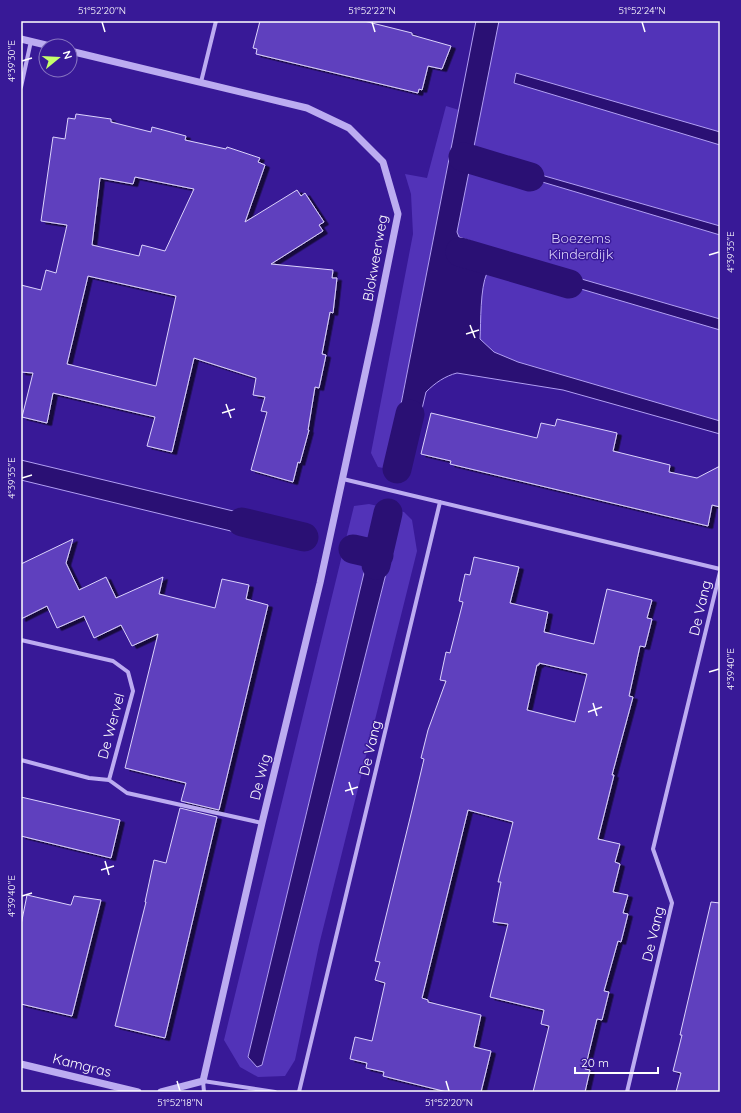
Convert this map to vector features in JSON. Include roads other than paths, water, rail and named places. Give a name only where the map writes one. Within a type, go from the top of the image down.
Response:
[{"type":"street","points":[[201,82],[216,21]]},
{"type":"street","points":[[21,39],[38,43]]},
{"type":"street","points":[[21,87],[31,42]]},
{"type":"street","name":"Blokweerweg","points":[[78,53],[307,108],[349,128],[383,162],[398,214],[343,479]]},
{"type":"street","name":"De Vang","points":[[343,479],[720,570],[653,849],[672,903],[627,1092]]},
{"type":"street","name":"De Wig","points":[[203,1081],[343,479]]},
{"type":"street","name":"De Vang","points":[[299,1092],[440,502]]},
{"type":"street","name":"De Wervel","points":[[21,640],[113,661],[128,672],[132,691],[109,780]]},
{"type":"street","name":"De Wervel","points":[[21,760],[89,778],[109,780],[127,794],[262,823]]},
{"type":"street","name":"Kamgras","points":[[21,1064],[138,1092]]},
{"type":"street","points":[[161,1092],[203,1081],[275,1092]]},
{"type":"street","points":[[203,1081],[204,1092]]},
{"type":"waterway","points":[[463,157],[530,177]]},
{"type":"waterway","points":[[460,252],[569,284]]},
{"type":"waterway","points":[[397,469],[410,414]]},
{"type":"waterway","points":[[376,565],[388,513]]},
{"type":"waterway","points":[[242,522],[304,537]]},
{"type":"waterway","points":[[353,549],[379,555]]},
{"type":"park label","name":"Boezems Kinderdijk","points":[[581,246]]}]
